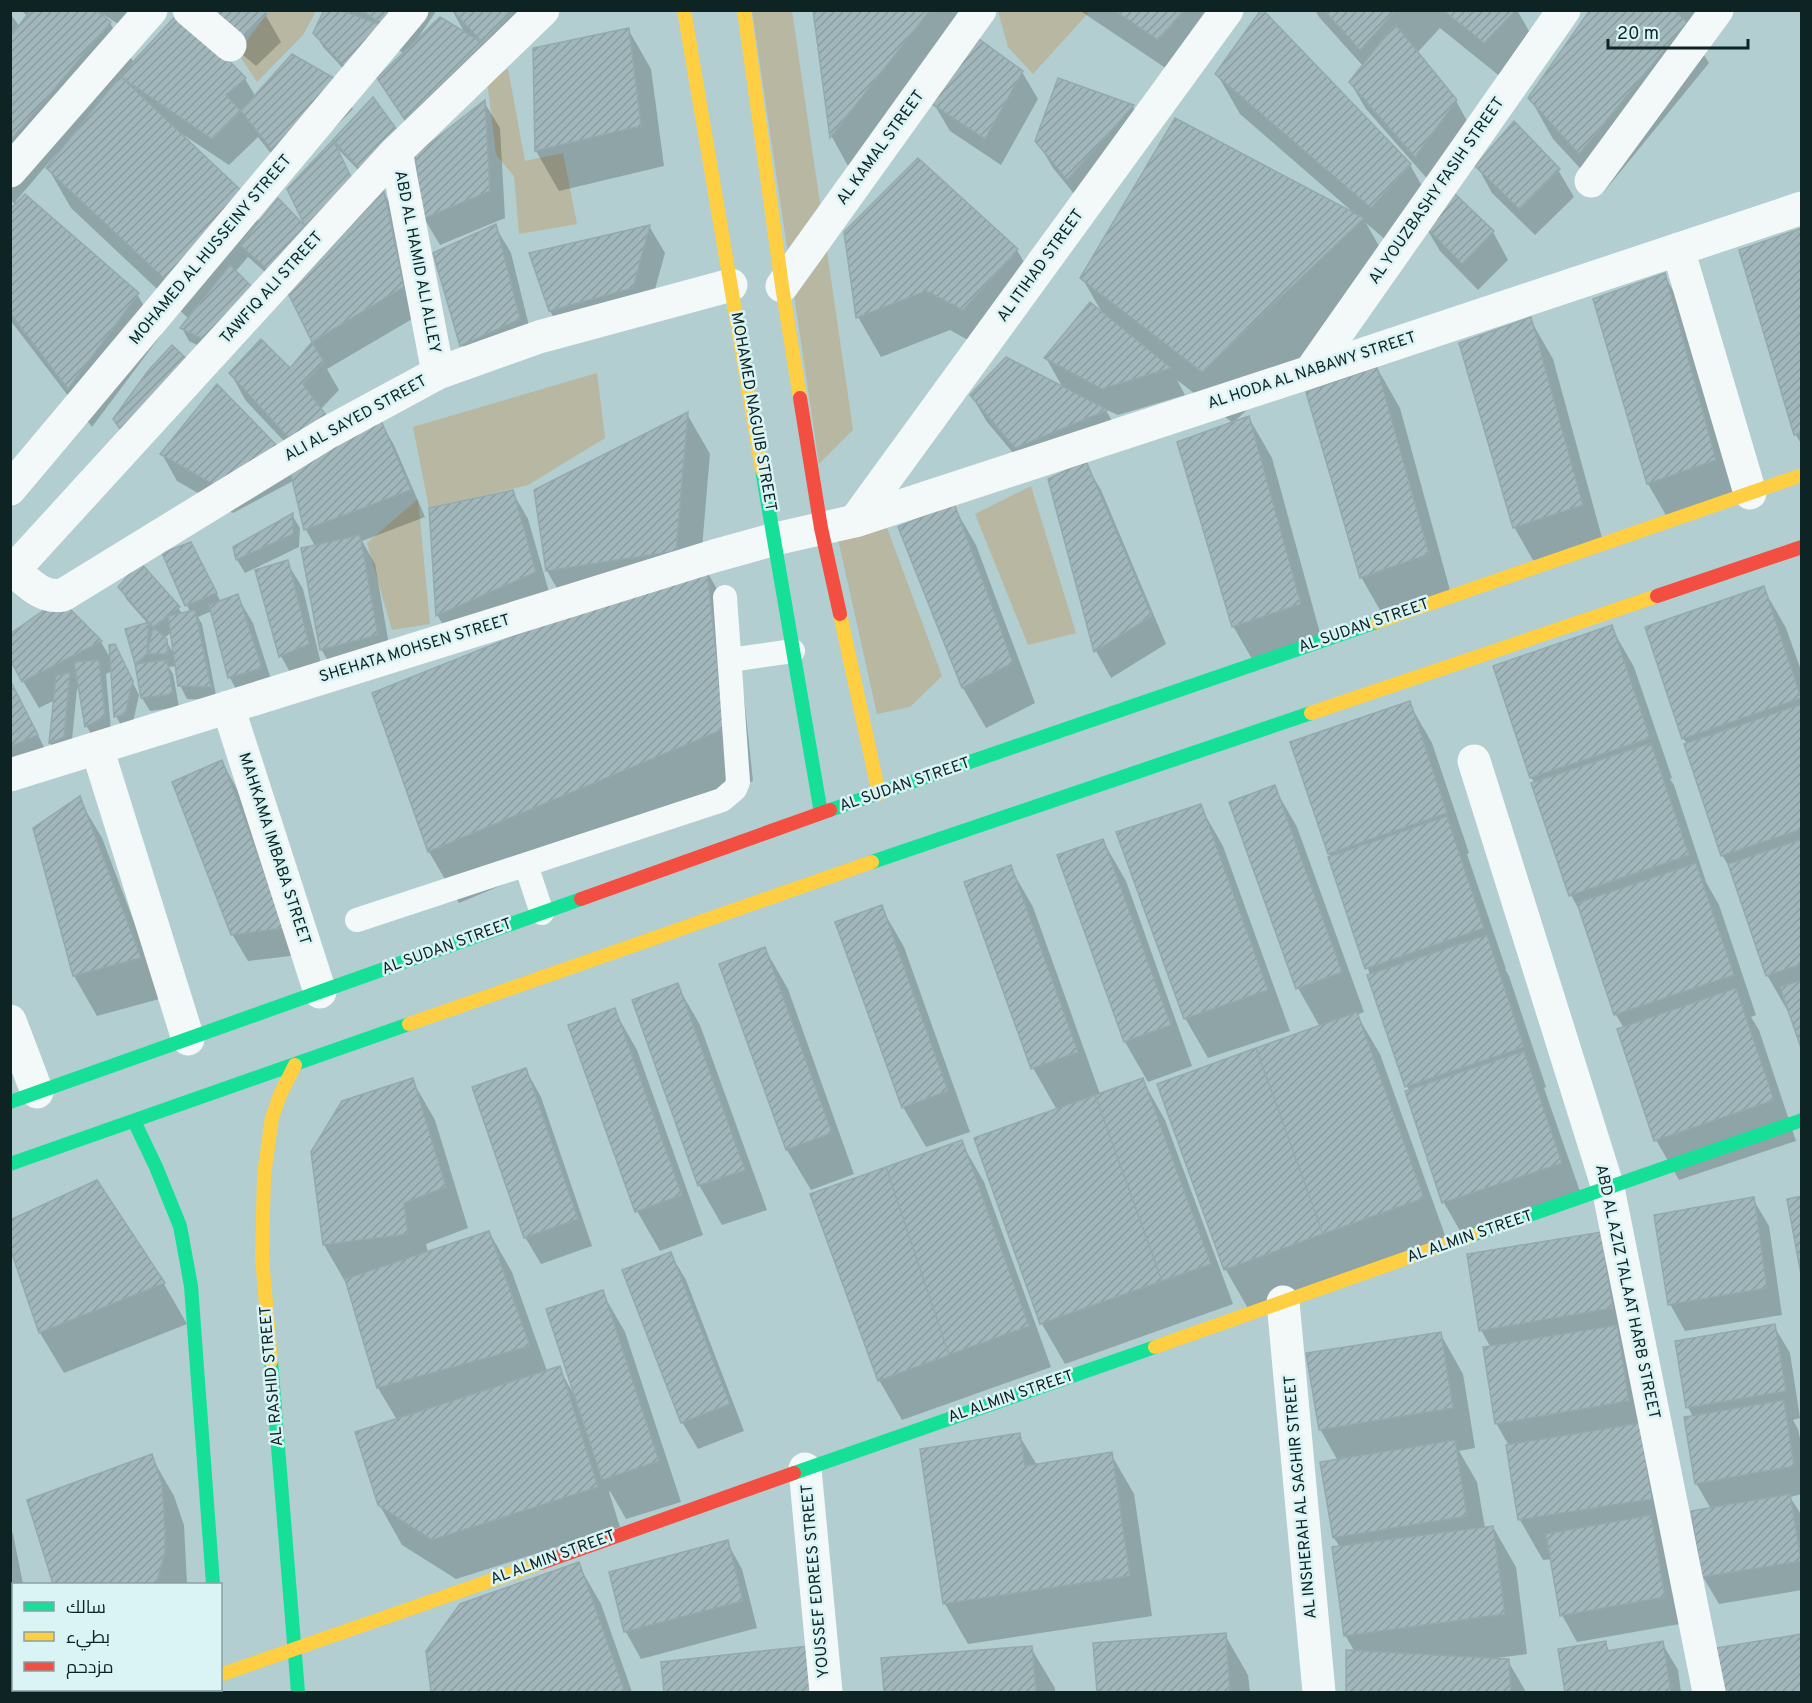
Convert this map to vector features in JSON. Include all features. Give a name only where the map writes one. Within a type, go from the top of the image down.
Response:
[{"type":"main road","name":"MOHAMED NAGUIB STREET","points":[[684,10],[821,813]]},
{"type":"main road","points":[[744,10],[782,286],[821,528],[879,794]]},
{"type":"main road","name":"AL SUDAN STREET","points":[[24,1097],[821,813],[1802,475]]},
{"type":"main road","points":[[10,1164],[914,848],[1802,547]]},
{"type":"main road","name":"AL RASHID STREET","points":[[295,1065],[281,1093],[270,1124],[263,1190],[262,1257],[298,1692]]},
{"type":"main road","name":"AL ALMIN STREET","points":[[222,1673],[1802,1120]]},
{"type":"main road","points":[[134,1121],[180,1226],[191,1287],[213,1583]]},
{"type":"street","points":[[10,171],[151,10]]},
{"type":"street","points":[[189,10],[230,45]]},
{"type":"street","name":"MOHAMED AL HUSSEINY STREET","points":[[10,489],[412,10]]},
{"type":"street","name":"TAWFIQ ALI STREET","points":[[12,572],[396,152],[543,10]]},
{"type":"street","name":"AL KAMAL STREET","points":[[782,286],[980,10]]},
{"type":"street","name":"AL ITIHAD STREET","points":[[855,520],[1227,10]]},
{"type":"street","name":"AL YOUZBASHY FASIH STREET","points":[[1310,372],[1564,10]]},
{"type":"street","points":[[1591,181],[1717,10]]},
{"type":"street","name":"ABD AL HAMID ALI ALLEY","points":[[396,152],[438,373]]},
{"type":"street","name":"AL HODA AL NABAWY STREET","points":[[821,528],[855,520],[1310,372],[1678,249],[1797,205]]},
{"type":"street","points":[[1678,249],[1750,493]]},
{"type":"street","name":"ALI AL SAYED STREET","points":[[12,572],[46,595],[55,597],[63,595],[327,433],[438,373],[539,337],[731,285]]},
{"type":"street","name":"SHEHATA MOHSEN STREET","points":[[10,775],[775,539],[821,528]]},
{"type":"street","name":"MAHKAMA IMBABA STREET","points":[[228,707],[320,992]]},
{"type":"street","points":[[97,748],[188,1039]]},
{"type":"street","name":"ABD AL AZIZ TALAAT HARB STREET","points":[[1474,761],[1608,1188],[1709,1692]]},
{"type":"street","points":[[10,1021],[24,1097]]},
{"type":"street","name":"AL INSHERAH AL SAGHIR STREET","points":[[1283,1302],[1319,1692]]},
{"type":"street","name":"YOUSSEF EDREES STREET","points":[[805,1469],[826,1692]]},
{"type":"lane","points":[[357,920],[722,800],[730,795],[738,782],[725,597]]},
{"type":"lane","points":[[730,660],[793,651]]},
{"type":"lane","points":[[526,865],[542,913]]},
{"type":"green space","points":[[269,11],[316,11],[303,35],[257,82],[238,53]]},
{"type":"green space","points":[[752,11],[792,11],[853,430],[819,464]]},
{"type":"green space","points":[[998,11],[1090,11],[1033,74],[1008,47]]},
{"type":"green space","points":[[508,69],[525,161],[563,153],[577,224],[519,234],[514,176],[496,155],[487,79]]},
{"type":"green space","points":[[597,373],[605,438],[528,485],[429,508],[413,427]]},
{"type":"green space","points":[[1031,486],[1076,633],[1028,645],[975,514]]},
{"type":"green space","points":[[418,499],[430,624],[392,630],[367,543]]},
{"type":"green space","points":[[886,525],[942,676],[910,707],[877,714],[837,535]]},
{"type":"building","points":[[31,10],[96,10],[111,22],[10,141],[10,37]]},
{"type":"building","points":[[205,10],[264,10],[267,14],[240,40]]},
{"type":"building","points":[[324,10],[340,10],[387,27],[347,69],[313,33]]},
{"type":"building","points":[[360,10],[403,10],[387,27]]},
{"type":"building","points":[[452,10],[514,10],[483,43]]},
{"type":"building","points":[[813,10],[930,10],[830,138]]},
{"type":"building","points":[[1114,10],[1184,10],[1158,40]]},
{"type":"building","points":[[1261,10],[1411,164],[1371,208],[1215,74]]},
{"type":"building","points":[[1324,10],[1396,10],[1360,50]]},
{"type":"building","points":[[1443,10],[1516,10],[1484,43]]},
{"type":"building","points":[[1590,10],[1674,10],[1687,22],[1579,154],[1528,98]]},
{"type":"building","points":[[180,11],[246,78],[226,95],[241,111],[212,139],[120,76]]},
{"type":"building","points":[[440,17],[483,43],[405,120],[377,78]]},
{"type":"building","points":[[1395,24],[1457,100],[1415,157],[1349,82]]},
{"type":"building","points":[[629,28],[641,126],[535,151],[533,48]]},
{"type":"building","points":[[979,39],[1023,71],[985,139],[932,104]]},
{"type":"building","points":[[292,54],[339,81],[271,149],[241,111]]},
{"type":"building","points":[[120,76],[245,194],[169,283],[46,168]]},
{"type":"building","points":[[1058,78],[1134,105],[1067,180],[1035,141]]},
{"type":"building","points":[[373,97],[397,130],[360,169],[333,140]]},
{"type":"building","points":[[485,100],[490,191],[423,219],[415,155]]},
{"type":"building","points":[[1175,118],[1364,218],[1202,372],[1080,278]]},
{"type":"building","points":[[1514,121],[1560,169],[1519,209],[1475,166]]},
{"type":"building","points":[[333,140],[354,183],[305,226],[287,189]]},
{"type":"building","points":[[918,158],[1018,249],[963,310],[926,291],[856,318],[844,232]]},
{"type":"building","points":[[384,191],[404,287],[312,342],[288,293]]},
{"type":"building","points":[[1454,193],[1494,231],[1462,264],[1422,223]]},
{"type":"building","points":[[25,194],[139,293],[68,389],[10,313],[10,209]]},
{"type":"building","points":[[278,198],[305,226],[267,269],[240,245]]},
{"type":"building","points":[[496,224],[520,319],[460,346],[433,253]]},
{"type":"building","points":[[650,225],[633,288],[549,311],[529,253]]},
{"type":"building","points":[[1802,228],[1802,432],[1794,435],[1739,250]]},
{"type":"building","points":[[230,265],[253,288],[209,342],[180,328]]},
{"type":"building","points":[[1665,273],[1716,460],[1647,484],[1593,299]]},
{"type":"building","points":[[1090,302],[1171,368],[1102,389],[1044,358]]},
{"type":"building","points":[[1531,317],[1583,505],[1513,528],[1459,343]]},
{"type":"building","points":[[261,339],[290,368],[312,342],[324,362],[303,384],[328,418],[288,437],[229,373]]},
{"type":"building","points":[[172,345],[191,363],[126,437],[113,419],[148,371]]},
{"type":"building","points":[[1006,357],[1108,410],[1015,448],[970,395]]},
{"type":"building","points":[[1377,367],[1429,554],[1360,578],[1306,392]]},
{"type":"building","points":[[217,384],[282,451],[216,486],[160,454]]},
{"type":"building","points":[[688,412],[676,551],[546,571],[534,490]]},
{"type":"building","points":[[379,416],[411,490],[304,530],[291,475],[292,462]]},
{"type":"building","points":[[1249,416],[1301,604],[1232,627],[1177,442]]},
{"type":"building","points":[[1086,461],[1152,616],[1094,652],[1048,479]]},
{"type":"building","points":[[513,490],[536,572],[436,616],[429,508]]},
{"type":"building","points":[[954,503],[1013,663],[962,688],[898,527]]},
{"type":"building","points":[[293,513],[293,534],[236,560],[233,547]]},
{"type":"building","points":[[360,535],[378,635],[320,650],[301,548]]},
{"type":"building","points":[[191,542],[217,593],[185,606],[162,553]]},
{"type":"building","points":[[288,560],[309,644],[279,657],[255,570]]},
{"type":"building","points":[[140,562],[180,607],[153,627],[118,587]]},
{"type":"building","points":[[707,568],[724,729],[428,852],[372,693],[572,613]]},
{"type":"building","points":[[1764,586],[1801,698],[1682,739],[1645,627]]},
{"type":"building","points":[[238,594],[262,668],[228,678],[209,605]]},
{"type":"building","points":[[60,599],[102,641],[22,682],[10,659],[10,634]]},
{"type":"building","points":[[195,610],[211,687],[178,686],[168,616]]},
{"type":"building","points":[[149,622],[147,654],[135,664],[125,629]]},
{"type":"building","points":[[1612,625],[1650,738],[1530,778],[1493,666]]},
{"type":"building","points":[[153,627],[167,639],[168,654],[147,654]]},
{"type":"building","points":[[115,644],[133,681],[125,714],[114,717],[109,645]]},
{"type":"building","points":[[99,660],[105,717],[85,727],[74,662]]},
{"type":"building","points":[[167,660],[173,694],[141,698],[135,664]]},
{"type":"building","points":[[70,672],[64,737],[49,743],[56,676]]},
{"type":"building","points":[[10,680],[38,735],[10,747]]},
{"type":"building","points":[[1410,701],[1447,813],[1328,854],[1290,742]]},
{"type":"building","points":[[1802,704],[1802,829],[1721,856],[1684,744]]},
{"type":"building","points":[[1651,743],[1689,855],[1569,896],[1531,783]]},
{"type":"building","points":[[222,760],[285,928],[231,935],[172,782]]},
{"type":"building","points":[[1275,785],[1342,972],[1296,989],[1229,802]]},
{"type":"building","points":[[80,796],[141,958],[73,976],[33,828]]},
{"type":"building","points":[[1201,804],[1268,990],[1184,1019],[1116,832]]},
{"type":"building","points":[[1447,816],[1484,928],[1365,969],[1328,857]]},
{"type":"building","points":[[1103,839],[1171,1025],[1124,1042],[1057,855]]},
{"type":"building","points":[[1802,839],[1802,964],[1766,976],[1728,864]]},
{"type":"building","points":[[1696,863],[1734,975],[1614,1015],[1577,903]]},
{"type":"building","points":[[1011,865],[1078,1052],[1031,1069],[964,882]]},
{"type":"building","points":[[882,905],[948,1091],[902,1108],[835,922]]},
{"type":"building","points":[[1487,935],[1524,1047],[1405,1087],[1367,975]]},
{"type":"building","points":[[765,947],[832,1133],[786,1150],[719,964]]},
{"type":"building","points":[[1802,980],[1802,1051],[1780,987]]},
{"type":"building","points":[[678,983],[745,1170],[698,1186],[632,1000]]},
{"type":"building","points":[[1736,988],[1774,1100],[1654,1141],[1617,1029]]},
{"type":"building","points":[[615,1008],[682,1195],[635,1212],[568,1025]]},
{"type":"building","points":[[1357,1012],[1424,1198],[1323,1234],[1256,1048]]},
{"type":"building","points":[[1256,1048],[1323,1234],[1224,1270],[1157,1084]]},
{"type":"building","points":[[1524,1051],[1562,1163],[1442,1203],[1405,1091]]},
{"type":"building","points":[[526,1068],[578,1219],[524,1238],[472,1087]]},
{"type":"building","points":[[413,1078],[446,1187],[404,1203],[408,1234],[323,1245],[311,1152],[342,1101]]},
{"type":"building","points":[[1143,1078],[1211,1264],[1162,1281],[1095,1095]]},
{"type":"building","points":[[1095,1095],[1162,1281],[1040,1324],[974,1138]]},
{"type":"building","points":[[962,1140],[1029,1326],[949,1355],[886,1167]]},
{"type":"building","points":[[886,1167],[949,1355],[878,1381],[810,1194]]},
{"type":"building","points":[[97,1180],[165,1283],[39,1333],[10,1248],[10,1220]]},
{"type":"building","points":[[1802,1196],[1802,1280],[1787,1199]]},
{"type":"building","points":[[1754,1197],[1767,1288],[1668,1305],[1654,1215]]},
{"type":"building","points":[[489,1231],[530,1346],[377,1388],[345,1279]]},
{"type":"building","points":[[1601,1232],[1613,1308],[1479,1331],[1467,1254]]},
{"type":"building","points":[[671,1252],[730,1404],[681,1423],[622,1270]]},
{"type":"building","points":[[603,1290],[659,1461],[602,1480],[546,1309]]},
{"type":"building","points":[[1775,1324],[1786,1391],[1686,1408],[1675,1341]]},
{"type":"building","points":[[1617,1325],[1629,1401],[1495,1424],[1483,1347]]},
{"type":"building","points":[[1441,1332],[1453,1408],[1319,1430],[1306,1353]]},
{"type":"building","points":[[560,1366],[598,1487],[432,1540],[378,1505],[355,1432]]},
{"type":"building","points":[[1784,1400],[1794,1466],[1695,1484],[1684,1417]]},
{"type":"building","points":[[1640,1423],[1652,1499],[1518,1520],[1506,1445]]},
{"type":"building","points":[[1020,1433],[1025,1466],[1112,1452],[1130,1576],[943,1604],[920,1449]]},
{"type":"building","points":[[1455,1440],[1467,1516],[1333,1538],[1320,1462]]},
{"type":"building","points":[[152,1454],[162,1484],[165,1529],[165,1553],[156,1583],[53,1583],[27,1500]]},
{"type":"building","points":[[1790,1494],[1801,1561],[1702,1577],[1691,1511]]},
{"type":"building","points":[[1651,1515],[1665,1597],[1560,1616],[1546,1534]]},
{"type":"building","points":[[1493,1526],[1505,1614],[1344,1636],[1332,1547]]},
{"type":"building","points":[[728,1540],[743,1601],[624,1632],[609,1572]]},
{"type":"building","points":[[579,1562],[625,1692],[431,1692],[426,1651],[460,1604]]},
{"type":"building","points":[[10,1566],[14,1583],[12,1621],[10,1622]]},
{"type":"building","points":[[1226,1633],[1230,1692],[1097,1692],[1093,1643]]},
{"type":"building","points":[[1802,1634],[1802,1692],[1711,1692],[1704,1650]]},
{"type":"building","points":[[1606,1641],[1607,1651],[1663,1641],[1671,1692],[1565,1692],[1558,1649]]},
{"type":"building","points":[[809,1646],[815,1692],[664,1692],[661,1662]]},
{"type":"building","points":[[1032,1646],[1036,1692],[884,1692],[881,1658]]},
{"type":"building","points":[[1346,1650],[1509,1659],[1511,1692],[1346,1692]]},
{"type":"traffic: fast","points":[[762,470],[821,813]]},
{"type":"traffic: fast","points":[[830,810],[1377,622]]},
{"type":"traffic: fast","points":[[872,862],[1311,713]]},
{"type":"traffic: fast","points":[[10,1102],[581,899]]},
{"type":"traffic: fast","points":[[10,1164],[409,1024]]},
{"type":"traffic: fast","points":[[1472,1235],[1802,1120]]},
{"type":"traffic: fast","points":[[134,1121],[180,1226],[191,1286],[213,1583]]},
{"type":"traffic: fast","points":[[794,1473],[1155,1347]]},
{"type":"traffic: fast","points":[[271,1361],[298,1692]]},
{"type":"traffic: slow","points":[[684,10],[762,470]]},
{"type":"traffic: slow","points":[[744,10],[782,286],[800,398]]},
{"type":"traffic: slow","points":[[1377,622],[1802,475]]},
{"type":"traffic: slow","points":[[1311,713],[1657,596]]},
{"type":"traffic: slow","points":[[840,614],[879,794]]},
{"type":"traffic: slow","points":[[409,1024],[872,862]]},
{"type":"traffic: slow","points":[[271,1361],[262,1257],[264,1175],[272,1118],[280,1095],[295,1065]]},
{"type":"traffic: slow","points":[[1155,1347],[1472,1235]]},
{"type":"traffic: slow","points":[[222,1674],[541,1563]]},
{"type":"traffic: slow","points":[[169,1692],[174,1691]]},
{"type":"traffic: jam","points":[[800,398],[821,528],[840,614]]},
{"type":"traffic: jam","points":[[1657,596],[1802,547]]},
{"type":"traffic: jam","points":[[581,899],[830,810]]},
{"type":"traffic: jam","points":[[541,1563],[794,1473]]}]
